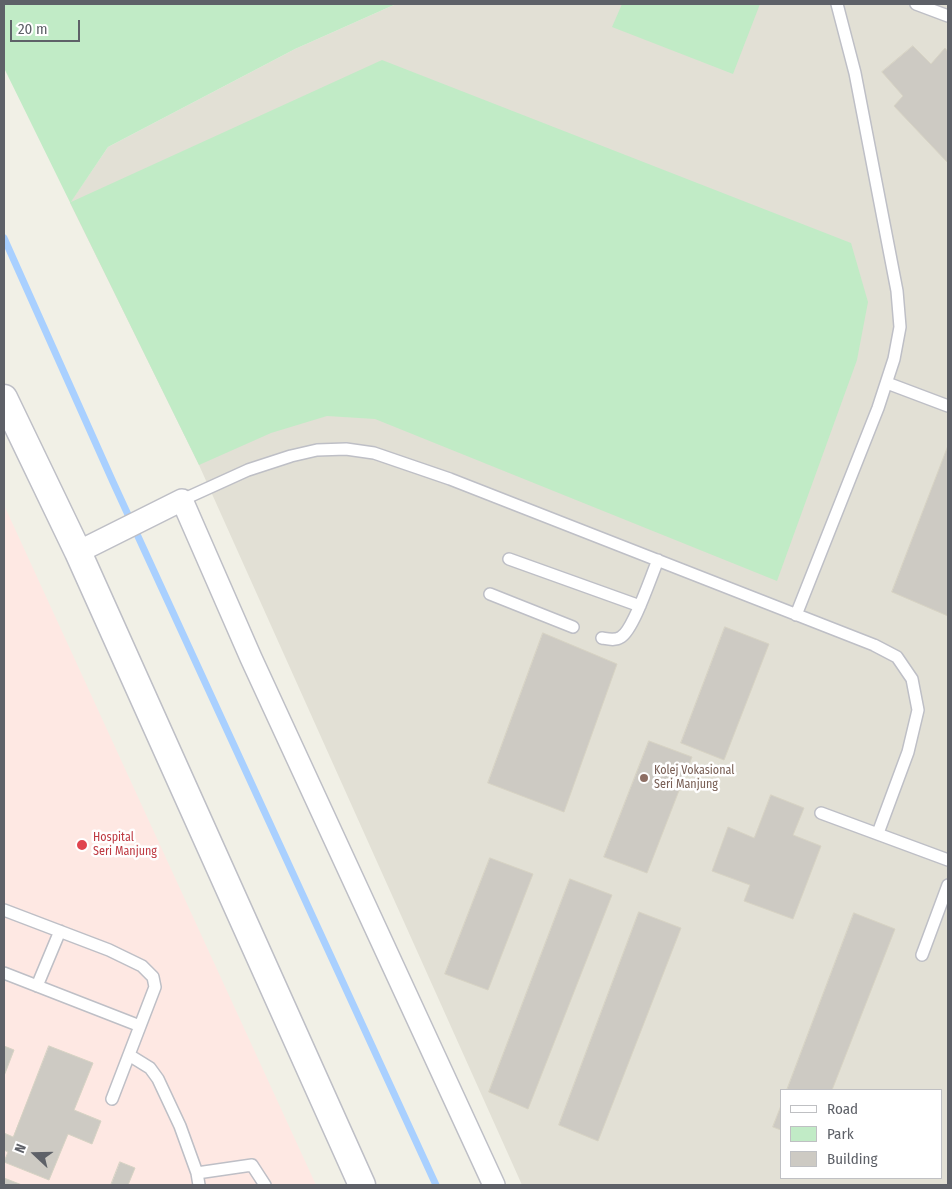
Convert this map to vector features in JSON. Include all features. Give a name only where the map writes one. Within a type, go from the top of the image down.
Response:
[{"type":"street","points":[[4,400],[78,552],[362,1185]]},
{"type":"street","points":[[78,552],[182,500],[251,658],[494,1185]]},
{"type":"lane","points":[[796,615],[878,408],[894,358],[900,327],[897,291],[855,73],[837,4]]},
{"type":"lane","points":[[916,4],[948,16]]},
{"type":"lane","points":[[887,382],[948,406]]},
{"type":"lane","points":[[182,500],[248,470],[291,456],[317,450],[346,449],[374,453],[450,479],[874,645],[897,657],[912,679],[918,710],[908,752],[878,833]]},
{"type":"lane","points":[[509,559],[640,606]]},
{"type":"lane","points":[[602,638],[612,640],[620,638],[626,632],[640,606],[658,560]]},
{"type":"lane","points":[[490,594],[573,627]]},
{"type":"lane","points":[[821,813],[948,860]]},
{"type":"lane","points":[[922,955],[948,885]]},
{"type":"lane","points":[[4,910],[109,950],[142,966],[153,977],[155,987],[112,1099]]},
{"type":"lane","points":[[37,986],[60,931]]},
{"type":"lane","points":[[4,973],[140,1026]]},
{"type":"lane","points":[[129,1055],[150,1068],[158,1079],[180,1126],[197,1173],[199,1185]]},
{"type":"lane","points":[[197,1173],[252,1165],[265,1185]]},
{"type":"shaded area","name":"Kolej Vokasional Seri Manjung","points":[[396,4],[948,4],[948,1184],[522,1185],[199,465],[70,203],[108,147],[295,49]]},
{"type":"shaded area","name":"Hospital Seri Manjung","points":[[4,505],[316,1185],[4,1185]]},
{"type":"green space","points":[[4,4],[396,4],[295,49],[108,147],[71,202],[382,60],[851,243],[868,302],[857,360],[777,581],[375,419],[327,416],[271,433],[199,465],[4,68]]},
{"type":"green space","points":[[622,4],[760,4],[733,74],[612,27]]},
{"type":"building","points":[[913,46],[931,64],[945,48],[948,52],[948,163],[894,106],[903,96],[882,72]]},
{"type":"building","points":[[948,446],[948,616],[892,592]]},
{"type":"building","points":[[725,627],[769,644],[724,760],[681,743]]},
{"type":"building","points":[[543,633],[617,664],[564,812],[488,783]]},
{"type":"building","points":[[649,741],[692,757],[647,873],[604,857]]},
{"type":"building","points":[[771,795],[804,808],[793,835],[821,846],[793,919],[744,901],[750,885],[712,871],[728,827],[754,838]]},
{"type":"building","points":[[490,858],[533,874],[488,990],[445,974]]},
{"type":"building","points":[[570,879],[612,895],[528,1109],[489,1092]]},
{"type":"building","points":[[639,912],[681,928],[598,1141],[559,1125]]},
{"type":"building","points":[[854,913],[895,929],[832,1089],[787,1089]]},
{"type":"building","points":[[4,1046],[14,1050],[4,1076]]},
{"type":"building","points":[[49,1046],[93,1063],[74,1110],[101,1121],[92,1144],[68,1134],[49,1180],[4,1162],[8,1152],[4,1150],[4,1133],[13,1137]]},
{"type":"building","points":[[780,1109],[780,1130],[773,1127]]},
{"type":"building","points":[[120,1162],[135,1168],[128,1185],[111,1185]]},
{"type":"building","points":[[4,1178],[22,1185],[4,1185]]},
{"type":"waterway","points":[[4,238],[113,482],[436,1185]]},
{"type":"place","name":"Kolej Vokasional Seri Manjung","points":[[644,778]]},
{"type":"place","name":"Hospital Seri Manjung","points":[[82,845]]}]
